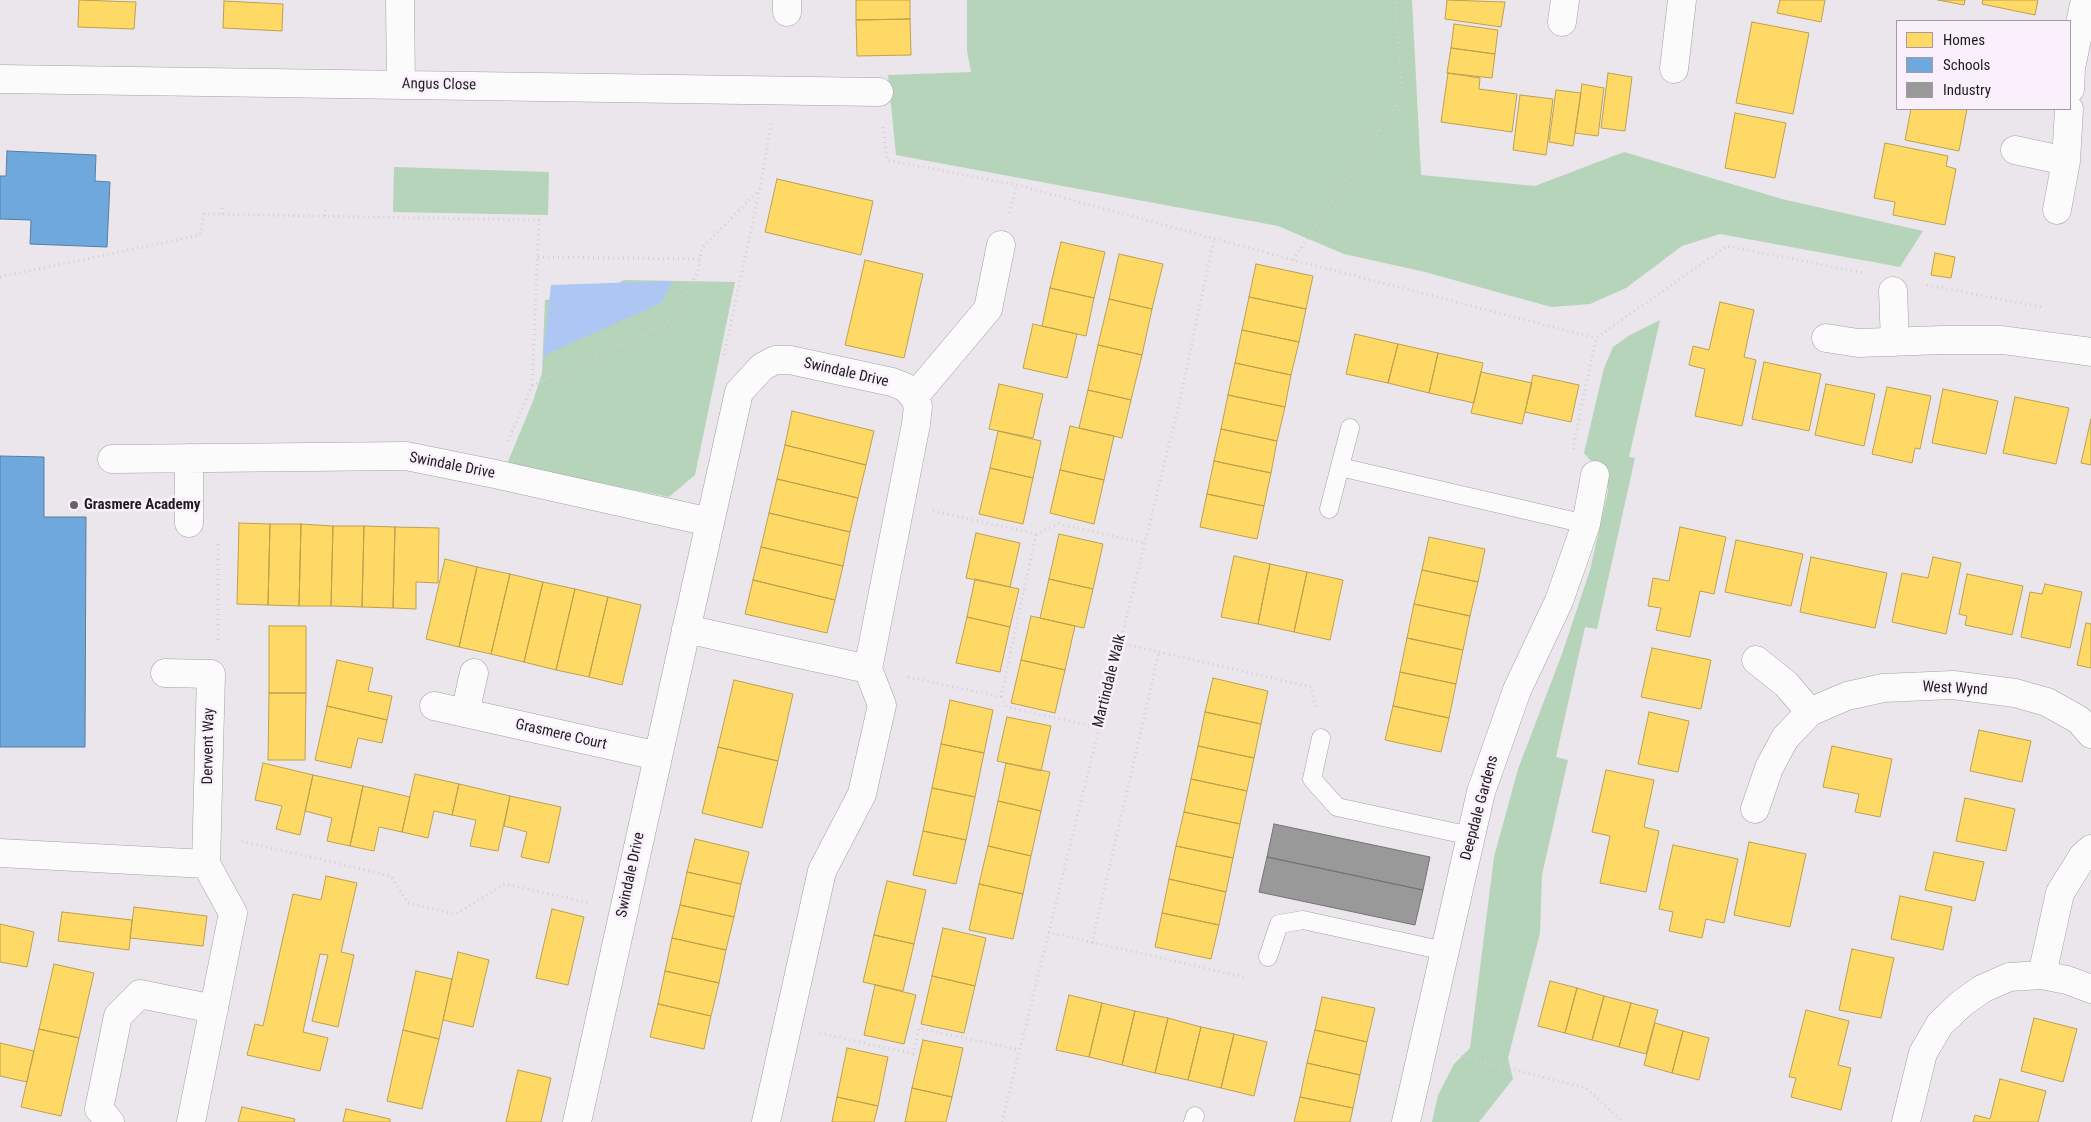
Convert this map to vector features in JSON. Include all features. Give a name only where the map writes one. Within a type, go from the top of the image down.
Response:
[{"type":"street","points":[[400,0],[402,85]]},
{"type":"street","points":[[1674,69],[1682,0]]},
{"type":"street","points":[[2071,68],[2085,0]]},
{"type":"street","name":"Angus Close","points":[[0,79],[879,92]]},
{"type":"street","points":[[2057,210],[2066,161],[2069,110]]},
{"type":"street","points":[[2015,150],[2066,161]]},
{"type":"street","points":[[766,1122],[822,871],[862,794],[882,705],[868,669],[916,424],[918,406],[914,397],[988,309],[1001,245]]},
{"type":"street","points":[[1883,283],[1895,342]]},
{"type":"street","points":[[1826,338],[1858,343],[2002,340],[2091,352]]},
{"type":"street","name":"Swindale Drive","points":[[577,1122],[739,392],[762,367],[775,360],[790,360],[892,382],[905,387],[914,397]]},
{"type":"street","name":"Swindale Drive","points":[[112,459],[406,456],[710,522]]},
{"type":"street","points":[[189,458],[189,523]]},
{"type":"street","name":"Deepdale Gardens","points":[[1406,1122],[1481,792],[1517,690],[1559,601],[1586,524],[1595,475]]},
{"type":"street","points":[[686,629],[868,669]]},
{"type":"street","points":[[1756,660],[1786,684],[1810,712]]},
{"type":"street","points":[[165,673],[211,674]]},
{"type":"street","points":[[465,713],[474,673]]},
{"type":"street","name":"Derwent Way","points":[[206,864],[211,674]]},
{"type":"street","name":"West Wynd","points":[[1755,809],[1769,768],[1785,738],[1810,712],[1847,696],[1883,688],[1953,685],[2015,693],[2047,702],[2079,720],[2091,734]]},
{"type":"street","name":"Grasmere Court","points":[[434,706],[658,756]]},
{"type":"street","points":[[2042,975],[2060,893],[2071,873],[2083,856],[2091,849]]},
{"type":"street","points":[[0,853],[206,864],[233,913],[191,1122]]},
{"type":"street","points":[[1906,1122],[1923,1053],[1940,1024],[1961,1004],[1982,989],[2009,977],[2042,975],[2067,980],[2091,990]]},
{"type":"street","points":[[110,1122],[99,1109],[118,1016],[140,994],[214,1009]]},
{"type":"lane","points":[[1329,509],[1350,428]]},
{"type":"lane","points":[[1340,467],[1586,524]]},
{"type":"lane","points":[[1321,738],[1312,779],[1337,807],[1471,836]]},
{"type":"lane","points":[[1268,958],[1279,924],[1304,920],[1445,951]]},
{"type":"path","points":[[1293,260],[1402,97],[1395,0]]},
{"type":"path","points":[[739,392],[723,358],[760,189],[776,91]]},
{"type":"path","points":[[879,92],[887,160],[1017,185],[1293,260],[1596,338]]},
{"type":"path","points":[[532,386],[666,324],[698,272],[702,248],[760,189]]},
{"type":"path","points":[[222,205],[222,214]]},
{"type":"path","points":[[325,207],[325,216]]},
{"type":"path","points":[[0,277],[200,235],[204,214],[539,220],[532,386],[495,474]]},
{"type":"path","name":"Martindale Walk","points":[[1002,1122],[1018,1050],[1180,400],[1214,238]]},
{"type":"path","points":[[1595,475],[1573,447],[1596,338],[1727,246],[1883,283]]},
{"type":"path","points":[[538,257],[700,259]]},
{"type":"path","points":[[1921,284],[2044,308]]},
{"type":"path","points":[[900,504],[1036,534],[1058,524],[1144,543]]},
{"type":"path","points":[[1001,697],[1036,534]]},
{"type":"path","points":[[211,674],[218,664],[218,536]]},
{"type":"path","points":[[1120,643],[1311,687],[1321,738]]},
{"type":"path","points":[[1092,942],[1159,652]]},
{"type":"path","points":[[868,669],[1001,697],[1008,707],[1099,728]]},
{"type":"path","points":[[207,833],[391,876],[408,903],[456,914],[504,884],[624,911]]},
{"type":"path","points":[[1048,932],[1263,982],[1268,958]]},
{"type":"path","points":[[788,1026],[913,1054],[919,1028],[1018,1050]]},
{"type":"path","points":[[1423,1047],[1586,1088],[1623,1122]]},
{"type":"green space","points":[[967,0],[1412,0],[1421,175],[1535,186],[1624,152],[1782,199],[1923,231],[1900,267],[1720,234],[1682,246],[1626,288],[1590,304],[1551,307],[1425,272],[1344,254],[1278,226],[896,155],[888,75],[971,72],[967,51]]},
{"type":"green space","points":[[394,167],[549,172],[548,215],[393,212]]},
{"type":"green space","points":[[624,280],[735,282],[695,475],[669,497],[507,464],[533,401],[542,373],[545,300],[602,292]]},
{"type":"green space","points":[[1660,320],[1629,457],[1635,458],[1597,629],[1585,627],[1556,757],[1568,760],[1542,875],[1540,933],[1508,1058],[1513,1079],[1479,1122],[1432,1122],[1438,1095],[1454,1064],[1470,1048],[1494,857],[1518,769],[1562,654],[1590,570],[1608,491],[1606,478],[1584,453],[1604,368],[1613,347],[1630,335]]},
{"type":"water","points":[[673,281],[661,303],[543,356],[551,285]]},
{"type":"building: Homes","points":[[79,0],[136,2],[134,29],[78,27]]},
{"type":"building: Homes","points":[[856,0],[910,0],[910,19],[856,20]]},
{"type":"building: Homes","points":[[1447,0],[1505,2],[1501,27],[1445,19]]},
{"type":"building: Homes","points":[[1780,0],[1825,0],[1821,22],[1777,13]]},
{"type":"building: Homes","points":[[1938,0],[1965,0],[1964,5]]},
{"type":"building: Homes","points":[[1983,0],[2038,0],[2035,15],[1982,4]]},
{"type":"building: Homes","points":[[224,1],[283,4],[282,31],[223,28]]},
{"type":"building: Homes","points":[[910,19],[911,55],[857,56],[856,20]]},
{"type":"building: Homes","points":[[1752,22],[1809,33],[1793,114],[1736,103]]},
{"type":"building: Homes","points":[[1454,24],[1498,30],[1495,54],[1451,48]]},
{"type":"building: Homes","points":[[1451,48],[1495,54],[1492,78],[1447,73]]},
{"type":"building: Homes","points":[[1448,73],[1480,78],[1479,89],[1517,94],[1512,132],[1441,122]]},
{"type":"building: Homes","points":[[1608,73],[1632,77],[1625,131],[1601,128]]},
{"type":"building: Homes","points":[[1582,84],[1604,88],[1598,136],[1575,133]]},
{"type":"building: Homes","points":[[1556,90],[1581,93],[1573,146],[1549,142]]},
{"type":"building: Homes","points":[[1520,95],[1553,99],[1546,155],[1513,150]]},
{"type":"building: Homes","points":[[1911,110],[1967,110],[1959,151],[1905,140]]},
{"type":"building: Homes","points":[[1735,113],[1786,123],[1775,178],[1725,168]]},
{"type":"building: Homes","points":[[1885,143],[1948,156],[1946,166],[1956,169],[1945,225],[1893,215],[1895,202],[1874,198]]},
{"type":"building: Homes","points":[[777,179],[873,201],[861,255],[765,232]]},
{"type":"building: Homes","points":[[1061,242],[1105,252],[1094,298],[1050,288]]},
{"type":"building: Homes","points":[[1935,253],[1955,257],[1951,278],[1931,275]]},
{"type":"building: Homes","points":[[1119,254],[1163,264],[1152,309],[1109,299]]},
{"type":"building: Homes","points":[[865,260],[923,274],[904,358],[845,345]]},
{"type":"building: Homes","points":[[1256,264],[1313,276],[1306,309],[1249,297]]},
{"type":"building: Homes","points":[[1050,288],[1094,298],[1086,336],[1042,326]]},
{"type":"building: Homes","points":[[1249,297],[1306,309],[1299,342],[1242,330]]},
{"type":"building: Homes","points":[[1109,299],[1152,309],[1142,355],[1098,345]]},
{"type":"building: Homes","points":[[1720,302],[1754,310],[1744,357],[1756,360],[1742,426],[1695,416],[1705,369],[1689,365],[1693,346],[1709,350]]},
{"type":"building: Homes","points":[[1033,324],[1077,334],[1067,378],[1023,368]]},
{"type":"building: Homes","points":[[1242,330],[1299,342],[1291,375],[1235,363]]},
{"type":"building: Homes","points":[[1355,334],[1398,344],[1388,383],[1346,374]]},
{"type":"building: Homes","points":[[1398,344],[1438,353],[1429,393],[1388,383]]},
{"type":"building: Homes","points":[[1098,345],[1142,355],[1131,400],[1088,390]]},
{"type":"building: Homes","points":[[1438,353],[1483,363],[1474,403],[1429,393]]},
{"type":"building: Homes","points":[[1764,362],[1821,374],[1809,431],[1752,419]]},
{"type":"building: Homes","points":[[1235,363],[1291,375],[1285,407],[1228,395]]},
{"type":"building: Homes","points":[[1481,372],[1532,383],[1522,424],[1471,413]]},
{"type":"building: Homes","points":[[1533,375],[1579,385],[1571,422],[1525,412]]},
{"type":"building: Homes","points":[[999,384],[1043,394],[1033,438],[989,429]]},
{"type":"building: Homes","points":[[1826,384],[1875,394],[1864,446],[1815,435]]},
{"type":"building: Homes","points":[[1887,387],[1931,396],[1920,449],[1915,448],[1912,463],[1872,454]]},
{"type":"building: Homes","points":[[1943,389],[1998,401],[1986,454],[1932,443]]},
{"type":"building: Homes","points":[[1088,390],[1131,400],[1122,438],[1079,428]]},
{"type":"building: Homes","points":[[1228,395],[1285,407],[1277,441],[1221,429]]},
{"type":"building: Homes","points":[[2015,397],[2069,408],[2056,464],[2003,453]]},
{"type":"building: Homes","points":[[792,411],[874,431],[866,465],[785,445]]},
{"type":"building: Homes","points":[[2091,419],[2091,465],[2081,463]]},
{"type":"building: Homes","points":[[1070,426],[1114,436],[1104,480],[1060,470]]},
{"type":"building: Homes","points":[[1221,429],[1277,441],[1271,473],[1214,461]]},
{"type":"building: Homes","points":[[998,431],[1041,441],[1033,478],[990,468]]},
{"type":"building: Homes","points":[[785,445],[866,465],[858,498],[777,479]]},
{"type":"building: Homes","points":[[1214,461],[1271,473],[1264,506],[1207,494]]},
{"type":"building: Homes","points":[[990,468],[1033,478],[1023,524],[979,514]]},
{"type":"building: Homes","points":[[1060,470],[1104,480],[1094,524],[1050,513]]},
{"type":"building: Homes","points":[[777,479],[858,498],[850,532],[769,513]]},
{"type":"building: Homes","points":[[1207,494],[1264,506],[1257,539],[1200,527]]},
{"type":"building: Homes","points":[[769,513],[850,532],[843,566],[761,547]]},
{"type":"building: Homes","points":[[239,523],[270,524],[268,605],[237,604]]},
{"type":"building: Homes","points":[[270,524],[301,524],[299,606],[268,605]]},
{"type":"building: Homes","points":[[301,524],[333,526],[331,606],[299,606]]},
{"type":"building: Homes","points":[[333,526],[364,526],[362,607],[331,606]]},
{"type":"building: Homes","points":[[364,526],[395,527],[393,608],[362,607]]},
{"type":"building: Homes","points":[[395,527],[439,528],[438,583],[416,582],[416,609],[393,608]]},
{"type":"building: Homes","points":[[1680,527],[1726,537],[1714,594],[1700,591],[1690,637],[1656,630],[1661,608],[1648,606],[1653,578],[1669,581]]},
{"type":"building: Homes","points":[[976,533],[1020,543],[1010,587],[966,578]]},
{"type":"building: Homes","points":[[1059,534],[1103,544],[1093,589],[1049,579]]},
{"type":"building: Homes","points":[[1429,537],[1485,549],[1478,582],[1422,570]]},
{"type":"building: Homes","points":[[1736,540],[1803,554],[1791,606],[1725,592]]},
{"type":"building: Homes","points":[[761,547],[843,566],[835,600],[753,580]]},
{"type":"building: Homes","points":[[1234,556],[1270,564],[1258,624],[1221,617]]},
{"type":"building: Homes","points":[[1811,557],[1887,573],[1875,628],[1800,612]]},
{"type":"building: Homes","points":[[1933,557],[1961,563],[1946,634],[1892,622],[1902,573],[1928,578]]},
{"type":"building: Homes","points":[[445,559],[477,567],[459,647],[426,639]]},
{"type":"building: Homes","points":[[1270,564],[1307,572],[1294,632],[1258,624]]},
{"type":"building: Homes","points":[[477,567],[510,574],[491,654],[459,647]]},
{"type":"building: Homes","points":[[1422,570],[1478,582],[1470,616],[1414,604]]},
{"type":"building: Homes","points":[[1307,572],[1343,580],[1330,640],[1294,632]]},
{"type":"building: Homes","points":[[510,574],[543,582],[524,662],[491,654]]},
{"type":"building: Homes","points":[[1967,574],[2023,586],[2012,635],[1965,625],[1967,616],[1959,614]]},
{"type":"building: Homes","points":[[975,579],[1019,589],[1010,627],[967,617]]},
{"type":"building: Homes","points":[[1049,579],[1093,589],[1084,628],[1040,618]]},
{"type":"building: Homes","points":[[753,580],[835,600],[827,633],[745,614]]},
{"type":"building: Homes","points":[[543,582],[575,589],[556,670],[524,662]]},
{"type":"building: Homes","points":[[2045,584],[2082,592],[2070,648],[2021,637],[2030,592],[2042,594]]},
{"type":"building: Homes","points":[[575,589],[608,597],[589,677],[556,670]]},
{"type":"building: Homes","points":[[608,597],[641,605],[622,685],[589,677]]},
{"type":"building: Homes","points":[[1414,604],[1470,616],[1463,650],[1407,638]]},
{"type":"building: Homes","points":[[1031,616],[1075,626],[1065,670],[1021,660]]},
{"type":"building: Homes","points":[[967,617],[1010,627],[1000,672],[956,663]]},
{"type":"building: Homes","points":[[2086,623],[2091,624],[2091,668],[2077,665]]},
{"type":"building: Homes","points":[[269,626],[306,626],[306,693],[269,693]]},
{"type":"building: Homes","points":[[1407,638],[1463,650],[1456,684],[1400,672]]},
{"type":"building: Homes","points":[[1652,648],[1711,660],[1701,709],[1641,697]]},
{"type":"building: Homes","points":[[337,660],[373,668],[368,691],[392,696],[387,720],[327,706]]},
{"type":"building: Homes","points":[[1021,660],[1065,670],[1055,713],[1011,703]]},
{"type":"building: Homes","points":[[1400,672],[1456,684],[1449,718],[1393,706]]},
{"type":"building: Homes","points":[[1213,678],[1268,691],[1261,724],[1205,712]]},
{"type":"building: Homes","points":[[734,680],[793,694],[778,761],[718,747]]},
{"type":"building: Homes","points":[[269,693],[306,693],[305,760],[268,760]]},
{"type":"building: Homes","points":[[950,700],[993,710],[984,753],[941,744]]},
{"type":"building: Homes","points":[[327,706],[387,720],[382,743],[358,738],[351,768],[315,760]]},
{"type":"building: Homes","points":[[1393,706],[1449,718],[1441,752],[1385,740]]},
{"type":"building: Homes","points":[[1205,712],[1261,724],[1254,758],[1198,746]]},
{"type":"building: Homes","points":[[1649,712],[1689,721],[1678,772],[1638,764]]},
{"type":"building: Homes","points":[[1007,717],[1051,726],[1041,771],[997,761]]},
{"type":"building: Homes","points":[[1979,730],[2031,741],[2022,782],[1970,771]]},
{"type":"building: Homes","points":[[941,744],[984,753],[975,797],[932,788]]},
{"type":"building: Homes","points":[[1198,746],[1254,758],[1247,791],[1191,779]]},
{"type":"building: Homes","points":[[1832,746],[1892,759],[1880,817],[1855,812],[1859,794],[1823,787]]},
{"type":"building: Homes","points":[[718,747],[778,761],[762,828],[702,813]]},
{"type":"building: Homes","points":[[263,763],[313,775],[300,835],[276,829],[282,806],[255,800]]},
{"type":"building: Homes","points":[[1006,763],[1050,772],[1041,811],[998,801]]},
{"type":"building: Homes","points":[[1606,770],[1654,780],[1644,827],[1659,831],[1646,892],[1600,883],[1610,836],[1592,832]]},
{"type":"building: Homes","points":[[415,774],[459,784],[452,815],[434,811],[428,838],[402,832]]},
{"type":"building: Homes","points":[[313,775],[363,786],[350,846],[327,841],[332,818],[305,811]]},
{"type":"building: Homes","points":[[1191,779],[1247,791],[1240,824],[1184,812]]},
{"type":"building: Homes","points":[[459,784],[510,796],[498,851],[470,846],[476,820],[452,815]]},
{"type":"building: Homes","points":[[363,786],[410,797],[402,832],[379,827],[374,851],[350,846]]},
{"type":"building: Homes","points":[[932,788],[975,797],[966,840],[923,831]]},
{"type":"building: Homes","points":[[510,796],[561,807],[549,863],[521,857],[527,832],[504,826]]},
{"type":"building: Homes","points":[[1965,798],[2015,809],[2006,851],[1956,841]]},
{"type":"building: Homes","points":[[998,801],[1041,811],[1031,856],[988,846]]},
{"type":"building: Homes","points":[[1184,812],[1240,824],[1233,858],[1176,846]]},
{"type":"building: Homes","points":[[923,831],[966,840],[956,884],[913,875]]},
{"type":"building: Homes","points":[[695,839],[749,852],[741,884],[687,872]]},
{"type":"building: Homes","points":[[1749,842],[1806,854],[1790,927],[1734,915]]},
{"type":"building: Homes","points":[[1673,845],[1738,859],[1724,923],[1706,919],[1702,938],[1669,931],[1673,912],[1659,909]]},
{"type":"building: Homes","points":[[988,846],[1031,856],[1023,894],[979,884]]},
{"type":"building: Homes","points":[[1176,846],[1233,858],[1226,892],[1169,879]]},
{"type":"building: Homes","points":[[1934,852],[1984,862],[1975,901],[1925,890]]},
{"type":"building: Homes","points":[[687,872],[741,884],[734,917],[680,905]]},
{"type":"building: Homes","points":[[326,876],[357,883],[341,952],[354,955],[338,1027],[312,1021],[328,955],[320,954],[303,1032],[328,1038],[320,1071],[247,1055],[255,1024],[263,1026],[293,894],[321,900]]},
{"type":"building: Homes","points":[[1169,879],[1226,892],[1219,925],[1162,913]]},
{"type":"building: Homes","points":[[887,881],[926,890],[914,944],[874,935]]},
{"type":"building: Homes","points":[[979,884],[1023,894],[1013,939],[969,930]]},
{"type":"building: Homes","points":[[1900,896],[1952,907],[1943,950],[1891,939]]},
{"type":"building: Homes","points":[[680,905],[734,917],[726,950],[672,938]]},
{"type":"building: Homes","points":[[134,907],[207,916],[203,946],[130,938]]},
{"type":"building: Homes","points":[[552,909],[584,917],[568,985],[536,978]]},
{"type":"building: Homes","points":[[62,912],[132,920],[129,950],[58,941]]},
{"type":"building: Homes","points":[[1162,913],[1219,925],[1211,959],[1155,947]]},
{"type":"building: Homes","points":[[0,924],[34,932],[27,967],[0,962]]},
{"type":"building: Homes","points":[[943,928],[986,938],[975,986],[932,976]]},
{"type":"building: Homes","points":[[874,935],[914,944],[903,991],[863,982]]},
{"type":"building: Homes","points":[[672,938],[726,950],[719,983],[665,971]]},
{"type":"building: Homes","points":[[1852,949],[1894,958],[1881,1018],[1839,1010]]},
{"type":"building: Homes","points":[[458,952],[489,960],[473,1027],[443,1020]]},
{"type":"building: Homes","points":[[54,964],[94,973],[79,1038],[39,1029]]},
{"type":"building: Homes","points":[[416,971],[452,979],[439,1039],[403,1030]]},
{"type":"building: Homes","points":[[665,971],[719,983],[711,1016],[658,1004]]},
{"type":"building: Homes","points":[[932,976],[975,986],[964,1033],[921,1024]]},
{"type":"building: Homes","points":[[1550,981],[1577,988],[1565,1033],[1538,1026]]},
{"type":"building: Homes","points":[[875,985],[916,995],[904,1044],[864,1035]]},
{"type":"building: Homes","points":[[1577,988],[1604,996],[1592,1040],[1565,1033]]},
{"type":"building: Homes","points":[[1069,995],[1102,1003],[1089,1057],[1056,1050]]},
{"type":"building: Homes","points":[[1604,996],[1631,1003],[1619,1047],[1592,1040]]},
{"type":"building: Homes","points":[[1322,997],[1375,1008],[1367,1042],[1315,1030]]},
{"type":"building: Homes","points":[[1102,1003],[1135,1011],[1122,1065],[1089,1057]]},
{"type":"building: Homes","points":[[1631,1003],[1658,1010],[1646,1054],[1619,1047]]},
{"type":"building: Homes","points":[[658,1004],[711,1016],[704,1049],[650,1037]]},
{"type":"building: Homes","points":[[1806,1010],[1849,1021],[1838,1065],[1851,1068],[1841,1110],[1791,1097],[1796,1078],[1789,1077]]},
{"type":"building: Homes","points":[[1135,1011],[1168,1018],[1155,1073],[1122,1065]]},
{"type":"building: Homes","points":[[1168,1018],[1201,1027],[1188,1080],[1155,1073]]},
{"type":"building: Homes","points":[[2034,1018],[2077,1029],[2063,1082],[2021,1071]]},
{"type":"building: Homes","points":[[1655,1023],[1683,1031],[1672,1073],[1644,1065]]},
{"type":"building: Homes","points":[[1201,1027],[1234,1034],[1221,1088],[1188,1080]]},
{"type":"building: Homes","points":[[39,1029],[79,1038],[61,1116],[21,1107]]},
{"type":"building: Homes","points":[[403,1030],[439,1039],[422,1109],[387,1101]]},
{"type":"building: Homes","points":[[1315,1030],[1367,1042],[1360,1075],[1307,1063]]},
{"type":"building: Homes","points":[[1683,1031],[1709,1038],[1699,1080],[1672,1073]]},
{"type":"building: Homes","points":[[1234,1034],[1267,1042],[1254,1096],[1221,1088]]},
{"type":"building: Homes","points":[[923,1040],[963,1048],[952,1097],[912,1088]]},
{"type":"building: Homes","points":[[0,1043],[34,1051],[27,1082],[0,1076]]},
{"type":"building: Homes","points":[[847,1048],[888,1057],[878,1106],[837,1097]]},
{"type":"building: Homes","points":[[1307,1063],[1360,1075],[1353,1108],[1300,1097]]},
{"type":"building: Homes","points":[[518,1070],[551,1078],[541,1122],[506,1122]]},
{"type":"building: Homes","points":[[2000,1079],[2046,1091],[2038,1122],[1973,1122],[1975,1115],[1990,1119]]},
{"type":"building: Homes","points":[[912,1088],[952,1097],[946,1122],[905,1122]]},
{"type":"building: Homes","points":[[837,1097],[878,1106],[874,1122],[832,1122]]},
{"type":"building: Homes","points":[[1300,1097],[1353,1108],[1350,1122],[1294,1122]]},
{"type":"building: Homes","points":[[242,1107],[295,1119],[294,1122],[238,1122]]},
{"type":"building: Homes","points":[[346,1109],[390,1119],[390,1122],[343,1122]]},
{"type":"building: Schools","points":[[7,151],[96,155],[95,181],[110,182],[107,247],[30,244],[31,220],[0,219],[0,176],[6,176]]},
{"type":"building: Schools","points":[[0,456],[44,457],[44,517],[86,517],[85,747],[0,747]]},
{"type":"building: Industry","points":[[1274,824],[1430,857],[1423,890],[1267,857]]},
{"type":"building: Industry","points":[[1267,857],[1423,890],[1415,925],[1259,892]]},
{"type":"place","name":"Grasmere Academy","points":[[74,505]]}]
